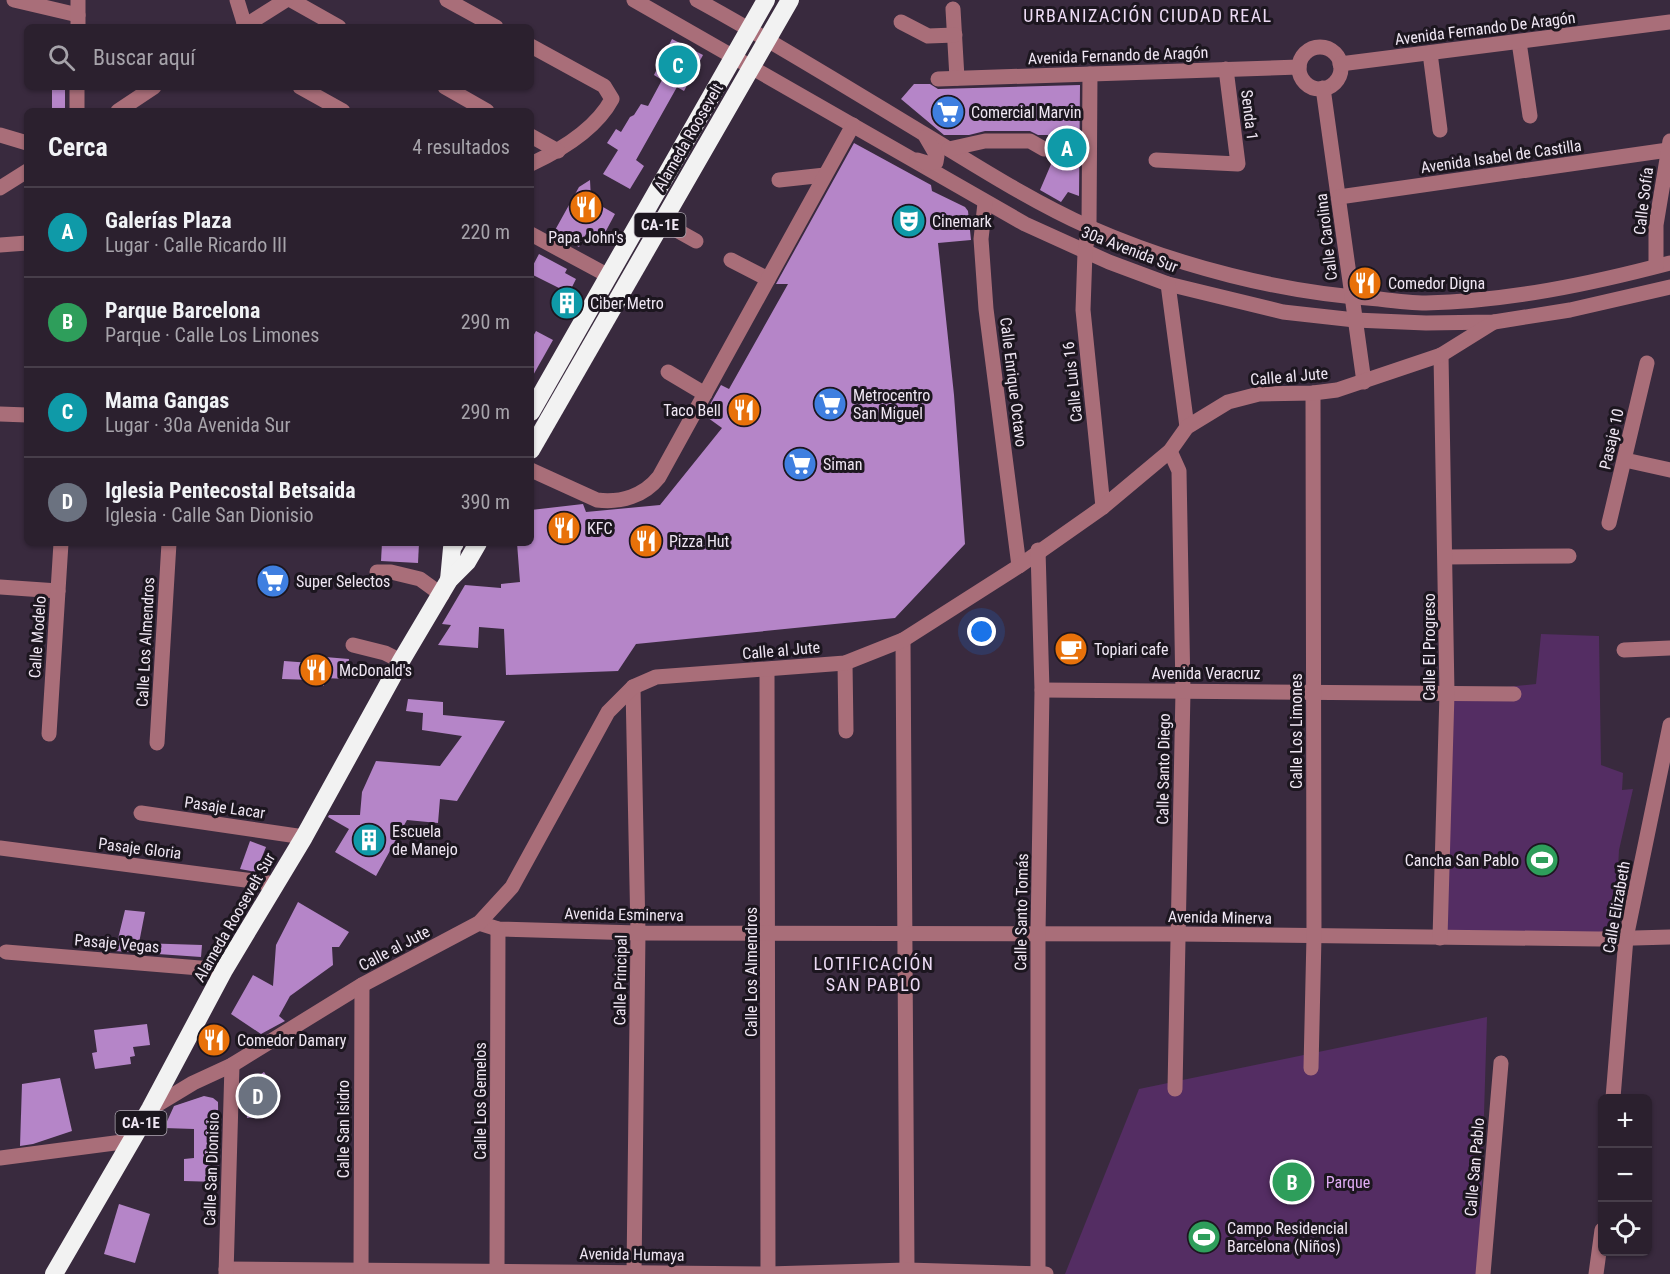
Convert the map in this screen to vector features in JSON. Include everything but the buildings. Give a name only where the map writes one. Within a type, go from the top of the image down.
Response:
[{"type":"highway","name":"Alameda Roosevelt","points":[[534,407],[766,0]]},
{"type":"highway","name":"Alameda Roosevelt","points":[[534,445],[790,0]]},
{"type":"highway","name":"CA-1E","points":[[445,588],[453,546]]},
{"type":"highway","name":"CA-1E","points":[[445,588],[467,562],[476,546]]},
{"type":"highway","name":"Alameda Roosevelt Sur","points":[[54,1274],[150,1109],[224,970],[304,837],[401,661],[445,588]]},
{"type":"street","points":[[14,0],[78,14]]},
{"type":"street","points":[[237,0],[243,24]]},
{"type":"street","points":[[249,24],[286,0]]},
{"type":"street","points":[[291,0],[334,24]]},
{"type":"street","points":[[447,0],[491,24]]},
{"type":"street","name":"30a Avenida Sur","points":[[634,0],[985,203],[1085,252],[1168,284],[1283,312],[1355,320],[1426,323],[1494,322],[1569,310],[1670,287]]},
{"type":"street","name":"30a Avenida Sur","points":[[697,0],[767,39],[969,162],[1089,226],[1144,248],[1218,272],[1273,285],[1351,297],[1425,303],[1487,299],[1563,289],[1663,265]]},
{"type":"street","points":[[953,9],[957,78]]},
{"type":"street","points":[[901,22],[928,36],[955,35]]},
{"type":"street","name":"Avenida Fernando De Aragón","points":[[1340,64],[1670,22]]},
{"type":"street","points":[[1519,42],[1530,116]]},
{"type":"street","points":[[1318,47],[1333,51],[1340,64],[1336,80],[1330,86],[1323,88],[1309,86],[1303,80],[1299,67],[1305,53],[1318,47]]},
{"type":"street","points":[[534,48],[604,87],[612,99],[604,114],[558,151],[534,163]]},
{"type":"street","points":[[1430,53],[1440,130]]},
{"type":"street","name":"Avenida Fernando de Aragón","points":[[938,79],[1299,67]]},
{"type":"street","name":"Senda 1","points":[[1156,160],[1238,164],[1226,69]]},
{"type":"street","name":"Calle Luis 16","points":[[1090,74],[1089,226],[1085,252],[1083,310],[1103,507]]},
{"type":"street","name":"Calle Carolina","points":[[1323,88],[1364,382]]},
{"type":"street","points":[[77,90],[77,108]]},
{"type":"street","points":[[122,108],[150,90]]},
{"type":"street","points":[[305,90],[338,108]]},
{"type":"street","points":[[450,90],[482,108]]},
{"type":"street","points":[[534,471],[597,500],[607,501],[642,494],[651,487],[659,477],[853,125]]},
{"type":"street","points":[[905,157],[927,163],[936,162],[937,156],[924,134]]},
{"type":"street","points":[[0,135],[24,142]]},
{"type":"street","points":[[534,138],[558,151]]},
{"type":"street","points":[[949,149],[985,141],[1029,141],[1044,149]]},
{"type":"street","name":"Avenida Isabel de Castilla","points":[[1339,197],[1669,146]]},
{"type":"street","name":"Calle Sofía","points":[[1663,265],[1656,225],[1669,146]]},
{"type":"street","points":[[953,184],[946,176],[944,169],[947,164],[955,161],[969,162]]},
{"type":"street","points":[[0,188],[24,173]]},
{"type":"street","points":[[779,180],[825,175]]},
{"type":"street","name":"Calle Enrique Octavo","points":[[985,203],[981,239],[986,309],[1019,566]]},
{"type":"street","points":[[662,222],[696,241]]},
{"type":"street","points":[[534,236],[608,275]]},
{"type":"street","points":[[0,245],[24,243]]},
{"type":"street","points":[[731,260],[768,279]]},
{"type":"street","points":[[1168,284],[1187,427]]},
{"type":"street","name":"Calle al Jute","points":[[150,1109],[193,1083],[232,1065],[362,985],[479,923],[512,887],[608,712],[633,687],[656,677],[845,663],[903,640],[1019,566],[1038,550],[1103,507],[1170,452],[1187,427],[1228,402],[1259,394],[1337,390],[1364,382],[1441,355],[1494,322]]},
{"type":"street","name":"Calle El Progreso","points":[[1440,938],[1448,693],[1441,355]]},
{"type":"street","name":"Pasaje 10","points":[[1609,523],[1647,363]]},
{"type":"street","points":[[668,372],[705,394]]},
{"type":"street","name":"Calle Los Limones","points":[[1311,1068],[1314,936],[1313,393]]},
{"type":"street","points":[[0,414],[24,415]]},
{"type":"street","name":"Calle Santo Diego","points":[[1170,452],[1179,471],[1183,691],[1175,1089]]},
{"type":"street","points":[[1625,460],[1670,470]]},
{"type":"street","name":"Calle Modelo","points":[[49,734],[61,546]]},
{"type":"street","name":"Calle Los Almendros","points":[[157,743],[169,546]]},
{"type":"street","name":"Calle Santo Tomás","points":[[1038,550],[1042,690],[1038,933],[1038,1274]]},
{"type":"street","points":[[1446,557],[1569,556]]},
{"type":"street","points":[[377,572],[391,572],[445,588]]},
{"type":"street","points":[[0,587],[58,591]]},
{"type":"street","points":[[903,640],[906,1270]]},
{"type":"street","points":[[353,645],[385,653],[401,661]]},
{"type":"street","points":[[1624,650],[1670,648]]},
{"type":"street","points":[[845,663],[846,731]]},
{"type":"street","name":"Calle Los Almendros","points":[[767,670],[768,1274]]},
{"type":"street","name":"Calle Principal","points":[[633,687],[638,933],[634,1273]]},
{"type":"street","name":"Avenida Veracruz","points":[[1042,690],[1514,694]]},
{"type":"street","name":"Calle Elizabeth","points":[[1614,1094],[1626,938],[1670,725]]},
{"type":"street","name":"Pasaje Lacar","points":[[141,813],[304,837]]},
{"type":"street","name":"Pasaje Gloria","points":[[0,848],[276,884]]},
{"type":"street","name":"Avenida Esminerva","points":[[479,923],[498,929],[638,933],[769,933]]},
{"type":"street","name":"Calle Los Gemelos","points":[[497,1272],[498,929]]},
{"type":"street","name":"Avenida Minerva","points":[[769,933],[1178,934],[1440,938],[1670,937]]},
{"type":"street","name":"Pasaje Vegas","points":[[6,952],[224,970]]},
{"type":"street","name":"Calle San Isidro","points":[[361,1272],[362,985]]},
{"type":"street","name":"Calle San Pablo","points":[[1483,1274],[1501,1063]]},
{"type":"street","name":"Calle San Dionisio","points":[[226,1271],[232,1065]]},
{"type":"street","points":[[0,1158],[130,1140]]},
{"type":"street","points":[[1596,1274],[1598,1256]]},
{"type":"street","name":"Avenida Humaya","points":[[226,1271],[768,1274],[906,1270],[1046,1274]]},
{"type":"green space","points":[[1541,634],[1599,636],[1601,765],[1623,773],[1622,790],[1633,789],[1619,850],[1614,938],[1440,938],[1447,693],[1536,684]]},
{"type":"green space","name":"Parque","points":[[1487,1017],[1479,1274],[1065,1274],[1139,1089]]},
{"type":"place","name":"Mama Gangas","points":[[678,65]]},
{"type":"place","name":"Comercial Marvin","points":[[948,112]]},
{"type":"place","name":"Galerías Plaza","points":[[1067,148]]},
{"type":"place","name":"Papa John's","points":[[586,207]]},
{"type":"place","name":"Cinemark","points":[[909,221]]},
{"type":"place","name":"Comedor Digna","points":[[1365,283]]},
{"type":"place","name":"Ciber Metro","points":[[567,303]]},
{"type":"place","name":"Metrocentro San Miguel","points":[[830,404]]},
{"type":"place","name":"Taco Bell","points":[[744,410]]},
{"type":"place","name":"Siman","points":[[800,464]]},
{"type":"place","name":"KFC","points":[[564,528]]},
{"type":"place","name":"Pizza Hut","points":[[646,541]]},
{"type":"place","name":"Super Selectos","points":[[273,581]]},
{"type":"place","name":"Topiari cafe","points":[[1071,649]]},
{"type":"place","name":"McDonald's","points":[[316,670]]},
{"type":"place","name":"Escuela de Manejo","points":[[369,840]]},
{"type":"place","name":"Cancha San Pablo","points":[[1542,860]]},
{"type":"place","name":"Comedor Damary","points":[[214,1040]]},
{"type":"place","name":"Iglesia Pentecostal Betsaida","points":[[258,1096]]},
{"type":"place","name":"Parque Barcelona","points":[[1292,1182]]},
{"type":"place","name":"Campo Residencial Barcelona (Niños)","points":[[1204,1237]]},
{"type":"district","name":"URBANIZACIÓN CIUDAD REAL","points":[[1148,16]]},
{"type":"district","name":"LOTIFICACIÓN SAN PABLO","points":[[874,974]]}]
